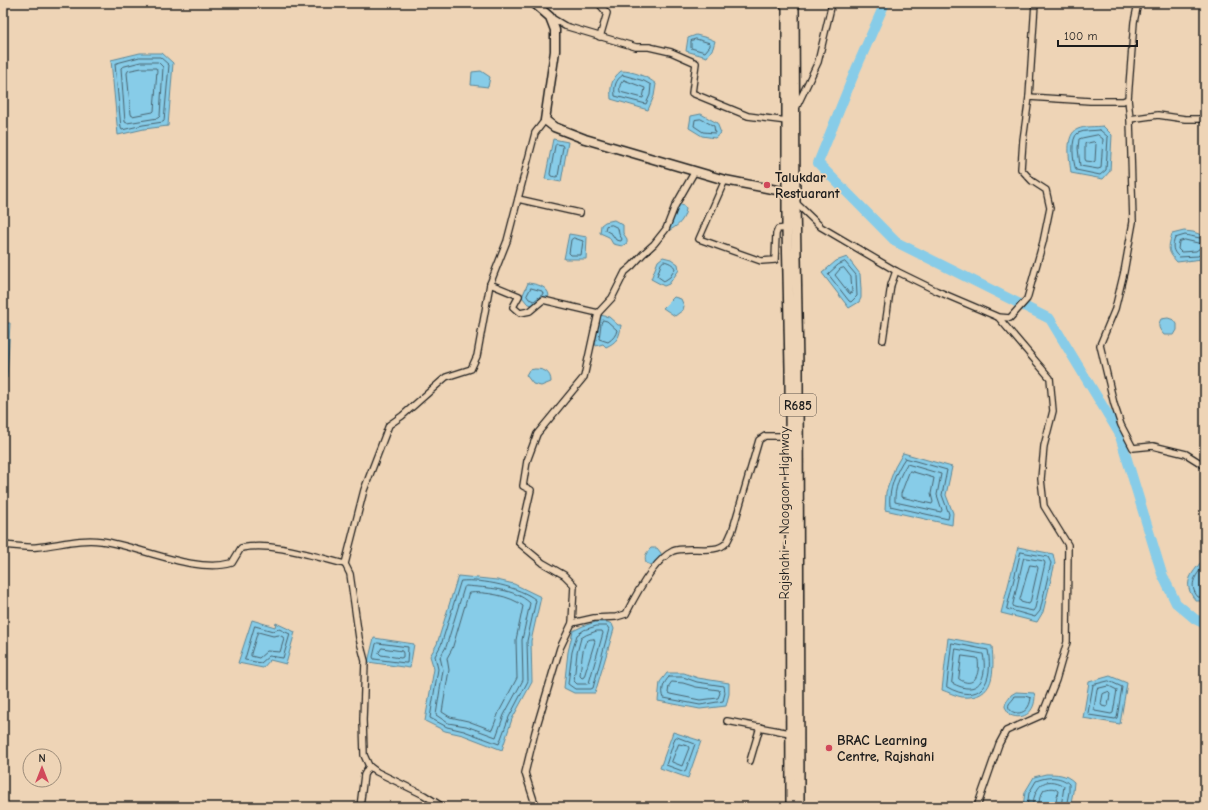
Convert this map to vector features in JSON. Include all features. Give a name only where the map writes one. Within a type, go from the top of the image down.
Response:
[{"type":"main road","points":[[534,3],[550,17],[555,30],[555,51],[545,120],[554,127],[585,139],[725,180],[787,192]]},
{"type":"main road","name":"Rajshahi - Naogaon Highway","points":[[787,4],[791,90],[795,110],[795,202],[792,273],[790,436],[791,807]]},
{"type":"main road","name":"Rajshahi - Naogaon Highway","points":[[791,90],[787,121],[787,228],[792,273],[798,375],[799,807]]},
{"type":"street","points":[[795,110],[818,62],[832,3]]},
{"type":"street","points":[[795,202],[822,227],[896,271],[937,291],[998,317],[1010,318],[1027,299],[1043,242],[1050,208],[1046,190],[1032,181],[1021,168],[1029,97],[1035,3]]},
{"type":"street","points":[[1138,3],[1134,22],[1128,99],[1133,222],[1124,272],[1115,309],[1100,345],[1121,424],[1133,448],[1153,446],[1186,454],[1205,466]]},
{"type":"street","points":[[600,37],[607,12],[601,6]]},
{"type":"street","points":[[550,17],[565,26],[600,37],[636,47],[649,47],[671,52],[696,63],[692,93],[748,116],[787,121]]},
{"type":"street","points":[[1029,97],[1090,102],[1128,99]]},
{"type":"street","points":[[1130,119],[1158,116],[1205,119]]},
{"type":"street","points":[[344,564],[364,490],[389,425],[402,416],[446,376],[471,369],[477,356],[490,284],[507,241],[535,133],[545,120]]},
{"type":"street","points":[[536,807],[525,773],[535,732],[560,648],[572,623],[574,585],[564,575],[544,563],[519,543],[531,490],[523,486],[527,461],[537,434],[584,377],[598,313],[612,298],[625,272],[666,230],[675,206],[695,171]]},
{"type":"street","points":[[725,180],[699,239],[761,261],[775,260],[776,234],[778,228],[787,228]]},
{"type":"street","points":[[518,199],[580,213]]},
{"type":"street","points":[[883,340],[891,285],[896,271]]},
{"type":"street","points":[[490,284],[519,296],[513,307],[520,313],[530,311],[544,300],[598,313]]},
{"type":"street","points":[[977,807],[999,744],[1006,731],[1042,715],[1056,680],[1067,642],[1068,545],[1044,506],[1041,480],[1044,446],[1053,411],[1050,378],[998,317]]},
{"type":"street","points":[[572,623],[594,618],[616,617],[626,614],[644,581],[666,556],[674,551],[719,548],[726,543],[732,532],[759,440],[765,436],[790,436]]},
{"type":"street","points":[[3,545],[35,547],[70,541],[100,540],[188,563],[223,566],[232,563],[241,548],[252,546],[282,549],[344,564],[350,574],[359,638],[365,661],[363,720],[364,754],[370,766],[377,772],[424,795],[443,807]]},
{"type":"street","points":[[727,721],[790,733]]},
{"type":"street","points":[[750,761],[760,727]]},
{"type":"street","points":[[360,807],[364,775],[370,766]]},
{"type":"water","points":[[696,35],[715,41],[713,48],[707,57],[686,51],[688,38]]},
{"type":"water","points":[[140,53],[162,53],[173,63],[168,126],[144,129],[118,135],[111,60]]},
{"type":"water","points":[[481,71],[490,77],[488,87],[471,85],[472,72]]},
{"type":"water","points":[[621,71],[639,74],[656,84],[654,96],[648,110],[611,99],[612,84],[615,77]]},
{"type":"water","points":[[701,114],[717,123],[721,133],[715,138],[702,136],[689,128],[691,116]]},
{"type":"water","points":[[1103,126],[1112,135],[1110,171],[1103,179],[1071,173],[1069,142],[1071,136],[1078,129],[1084,127]]},
{"type":"water","points":[[553,139],[568,142],[561,182],[545,179]]},
{"type":"water","points":[[679,204],[684,206],[686,209],[684,217],[678,225],[668,231],[668,219]]},
{"type":"water","points":[[614,220],[623,225],[623,233],[627,239],[627,243],[622,246],[613,244],[609,237],[600,233],[601,225],[605,222]]},
{"type":"water","points":[[1184,231],[1205,236],[1205,252],[1202,259],[1177,262],[1171,255],[1169,246],[1172,234]]},
{"type":"water","points":[[569,234],[587,237],[586,259],[564,259]]},
{"type":"water","points":[[663,257],[671,259],[678,264],[679,270],[669,284],[664,286],[651,279],[658,261]]},
{"type":"water","points":[[847,257],[860,274],[861,289],[861,298],[859,302],[849,308],[822,273],[836,261]]},
{"type":"water","points":[[528,283],[544,288],[549,296],[534,306],[527,303],[522,297]]},
{"type":"water","points":[[674,297],[681,299],[684,306],[683,310],[675,316],[663,308]]},
{"type":"water","points":[[600,315],[609,317],[618,325],[621,325],[620,333],[617,339],[606,347],[603,344],[596,346],[595,342]]},
{"type":"water","points":[[1168,318],[1174,320],[1177,324],[1177,330],[1174,335],[1164,335],[1159,327],[1161,319]]},
{"type":"water","points":[[3,323],[10,323],[7,378],[3,378]]},
{"type":"water","points":[[535,369],[548,373],[551,382],[541,386],[533,384],[526,375],[529,370]]},
{"type":"water","points":[[903,453],[952,467],[946,495],[953,513],[952,525],[885,510],[886,492],[895,467]]},
{"type":"water","points":[[1018,547],[1053,554],[1055,563],[1043,612],[1037,622],[1001,613]]},
{"type":"water","points":[[651,548],[657,548],[661,553],[661,557],[655,564],[651,565],[646,563],[645,556]]},
{"type":"water","points":[[1205,557],[1205,601],[1196,601],[1189,588],[1190,578]]},
{"type":"water","points":[[458,576],[497,580],[514,584],[541,597],[531,641],[532,682],[512,719],[502,750],[463,735],[445,731],[425,721],[434,669],[430,656],[437,644]]},
{"type":"water","points":[[252,620],[275,627],[276,623],[295,632],[286,664],[270,660],[263,668],[238,663]]},
{"type":"water","points":[[596,622],[607,622],[612,624],[614,629],[595,693],[574,693],[564,688],[568,652],[573,631]]},
{"type":"water","points":[[374,638],[414,644],[410,668],[368,662]]},
{"type":"water","points":[[948,638],[992,646],[993,665],[990,682],[987,689],[981,694],[973,697],[962,697],[942,690]]},
{"type":"water","points":[[667,673],[684,673],[698,678],[729,683],[729,694],[726,706],[700,709],[658,701],[660,682]]},
{"type":"water","points":[[1110,676],[1127,683],[1120,724],[1083,718],[1089,682]]},
{"type":"water","points":[[1016,692],[1034,693],[1035,701],[1031,710],[1025,716],[1015,717],[1010,715],[1005,707],[1011,695]]},
{"type":"water","points":[[673,732],[701,741],[688,778],[660,768]]},
{"type":"water","points":[[1046,774],[1058,774],[1065,776],[1074,782],[1070,807],[1023,807],[1025,792],[1034,777]]},
{"type":"waterway","points":[[885,3],[856,69],[818,163],[896,242],[1050,319],[1119,433],[1162,574],[1176,603],[1195,619],[1205,624]]},
{"type":"place","name":"Talukdar Restuarant","points":[[767,185]]},
{"type":"place","name":"BRAC Learning Centre, Rajshahi","points":[[829,748]]}]
